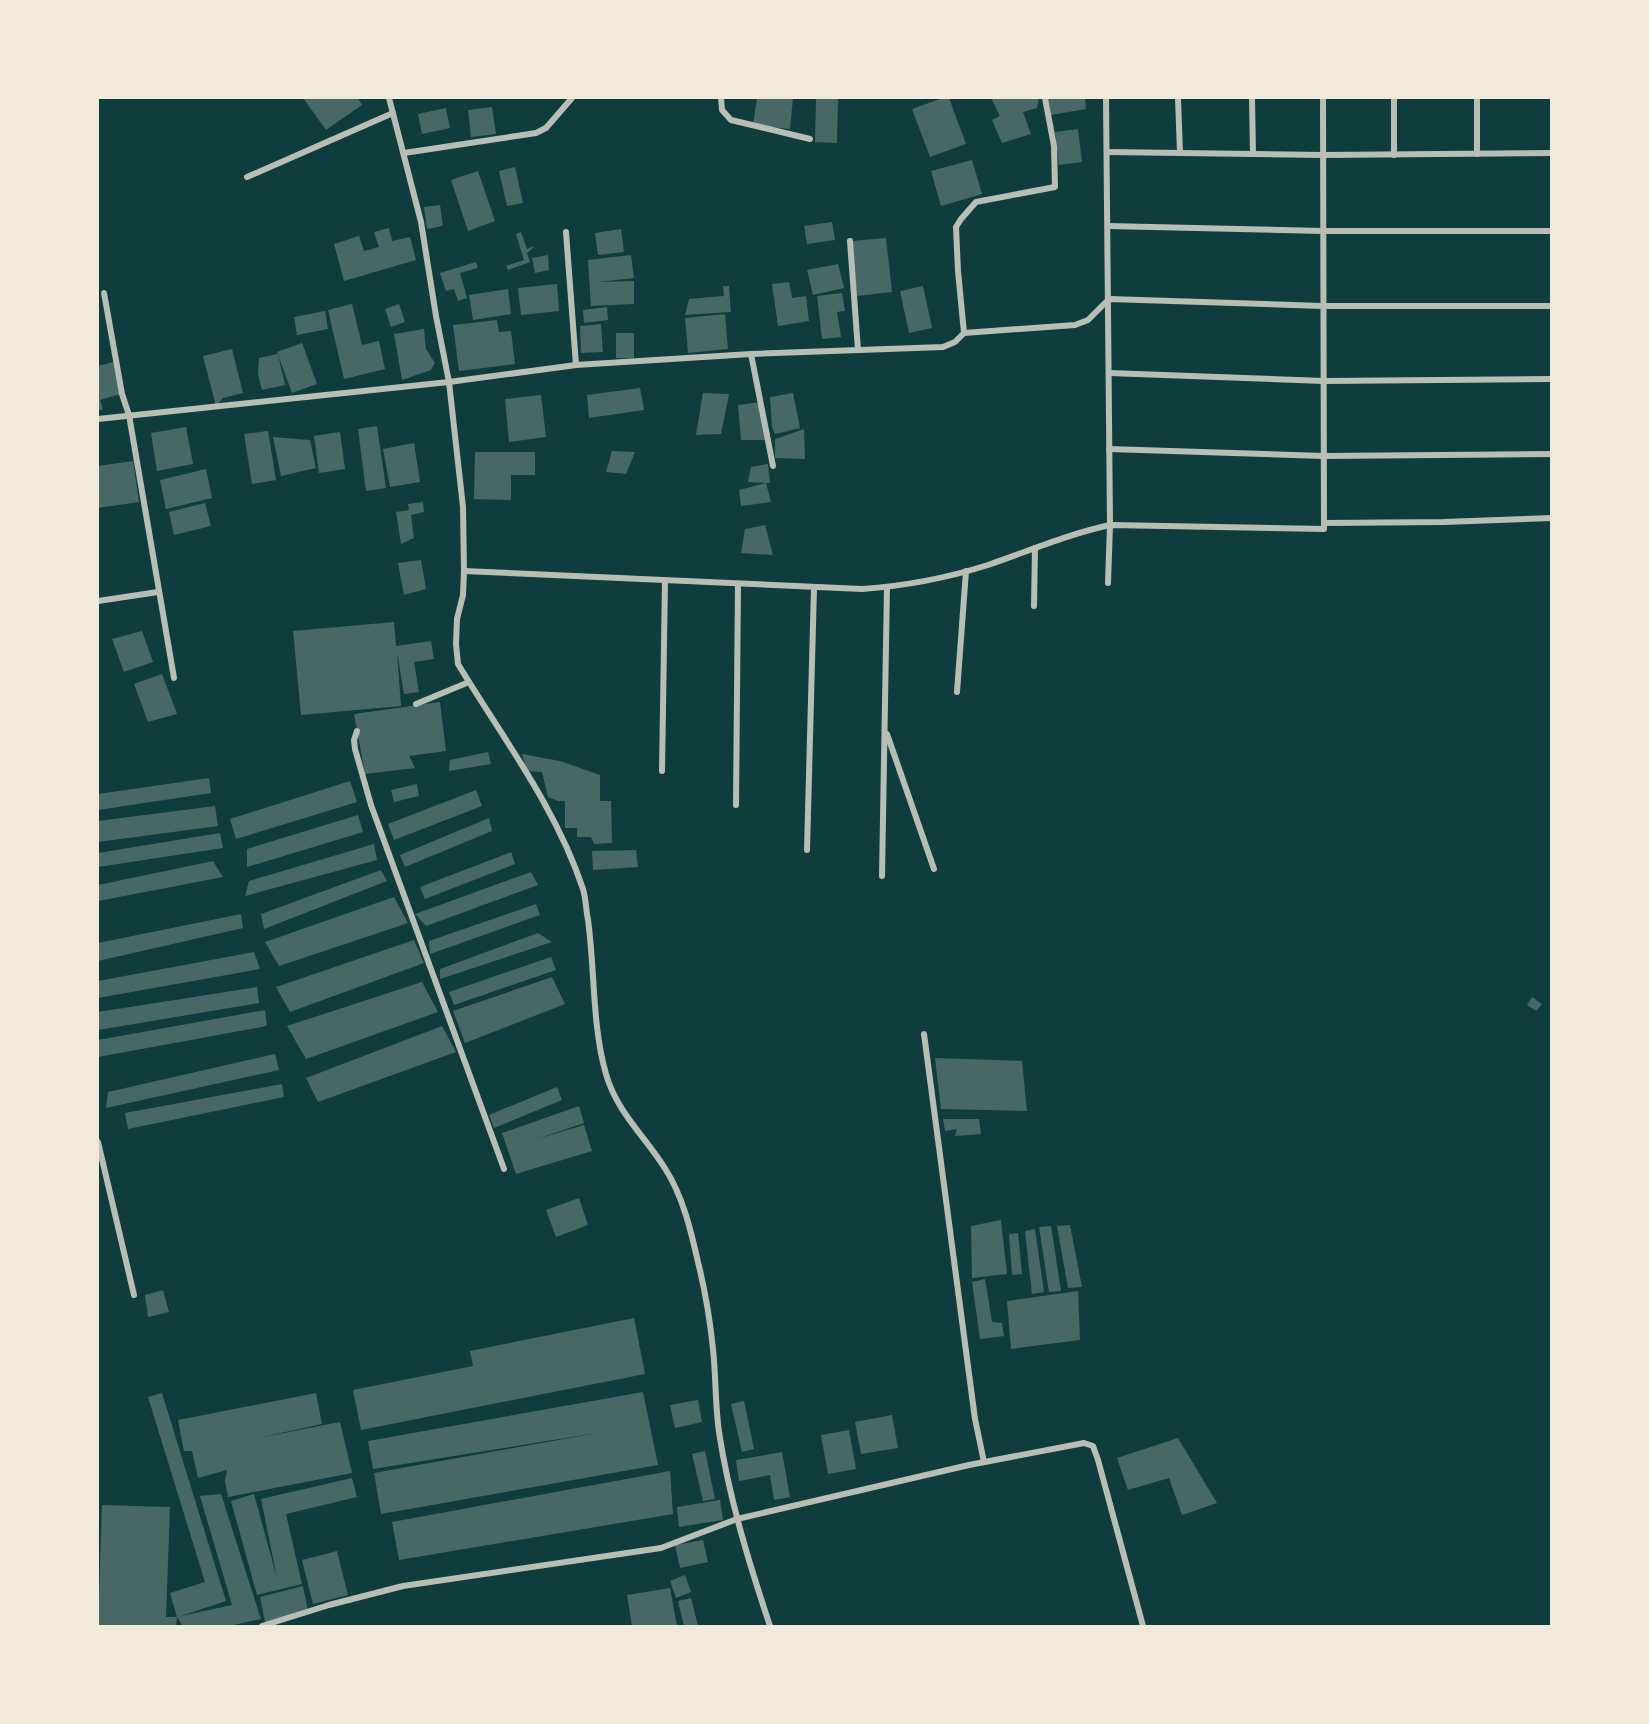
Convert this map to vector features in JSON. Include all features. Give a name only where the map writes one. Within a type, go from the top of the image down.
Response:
[{"type":"street","points":[[389,98],[421,222],[449,382],[463,507],[464,571],[456,644],[458,664],[530,778],[558,828],[584,891],[591,941],[598,1027],[606,1074],[620,1108],[666,1170],[682,1204],[699,1265],[713,1347],[719,1431],[737,1519],[770,1626]]},
{"type":"street","points":[[404,153],[536,133],[546,128],[572,98]]},
{"type":"street","points":[[721,98],[722,110],[731,120],[810,139]]},
{"type":"street","points":[[964,333],[956,227],[976,202],[1055,187],[1054,146],[1045,98]]},
{"type":"street","points":[[1106,98],[1110,525],[1108,583]]},
{"type":"street","points":[[1178,98],[1180,153]]},
{"type":"street","points":[[1252,98],[1253,154]]},
{"type":"street","points":[[464,571],[814,588],[887,587],[941,578],[1081,531],[1110,525],[1324,530],[1323,98]]},
{"type":"street","points":[[1394,98],[1394,155]]},
{"type":"street","points":[[1477,98],[1477,154]]},
{"type":"street","points":[[247,177],[393,113]]},
{"type":"street","points":[[1107,152],[1323,155],[1551,153]]},
{"type":"street","points":[[1108,226],[1323,231],[1551,231]]},
{"type":"street","points":[[566,232],[576,365]]},
{"type":"street","points":[[850,241],[858,350]]},
{"type":"street","points":[[104,293],[122,394],[129,415],[174,678]]},
{"type":"street","points":[[98,419],[449,382],[576,365],[751,354],[943,347],[956,342],[964,333],[1075,325],[1088,320],[1109,299],[1323,306],[1551,306]]},
{"type":"street","points":[[751,354],[773,466]]},
{"type":"street","points":[[1109,373],[1324,381],[1551,379]]},
{"type":"street","points":[[1109,449],[1324,456],[1551,454]]},
{"type":"street","points":[[1324,523],[1551,518]]},
{"type":"street","points":[[1034,606],[1035,548]]},
{"type":"street","points":[[957,692],[966,571]]},
{"type":"street","points":[[662,771],[665,581]]},
{"type":"street","points":[[736,805],[738,584]]},
{"type":"street","points":[[882,876],[887,587]]},
{"type":"street","points":[[807,850],[814,588]]},
{"type":"street","points":[[98,601],[158,592]]},
{"type":"street","points":[[416,704],[469,682]]},
{"type":"street","points":[[885,728],[934,869]]},
{"type":"street","points":[[357,731],[354,740],[355,749],[371,805],[504,1168]]},
{"type":"street","points":[[924,1034],[975,1419],[984,1462]]},
{"type":"street","points":[[98,1142],[134,1295]]},
{"type":"street","points":[[262,1626],[329,1605],[403,1586],[661,1548],[737,1519],[984,1462],[1077,1443],[1089,1443],[1093,1446],[1116,1523],[1143,1626]]},
{"type":"building","points":[[303,98],[358,98],[362,105],[326,130]]},
{"type":"building","points":[[757,98],[793,98],[790,129],[753,125]]},
{"type":"building","points":[[816,98],[838,98],[837,143],[815,142]]},
{"type":"building","points":[[949,98],[966,144],[930,157],[912,109]]},
{"type":"building","points":[[991,98],[1039,98],[1037,108],[1023,112],[1031,134],[1002,143],[992,120],[1000,116]]},
{"type":"building","points":[[1048,98],[1085,98],[1086,109],[1051,115]]},
{"type":"building","points":[[492,107],[496,134],[471,137],[468,110]]},
{"type":"building","points":[[446,108],[450,128],[422,134],[418,114]]},
{"type":"building","points":[[1078,129],[1082,162],[1059,165],[1055,132]]},
{"type":"building","points":[[972,160],[982,194],[941,206],[931,171]]},
{"type":"building","points":[[515,167],[523,203],[507,206],[499,171]]},
{"type":"building","points":[[478,171],[495,221],[468,231],[451,180]]},
{"type":"building","points":[[440,205],[443,226],[427,229],[424,207]]},
{"type":"building","points":[[832,222],[835,240],[807,244],[804,226]]},
{"type":"building","points":[[389,228],[392,241],[410,237],[416,260],[344,281],[334,244],[359,236],[364,251],[379,247],[374,232]]},
{"type":"building","points":[[621,229],[624,252],[598,255],[595,233]]},
{"type":"building","points":[[521,232],[527,249],[535,246],[527,253],[530,262],[508,270],[506,266],[524,260],[516,234]]},
{"type":"building","points":[[886,238],[892,292],[857,296],[852,241]]},
{"type":"building","points":[[548,255],[549,270],[535,273],[532,258]]},
{"type":"building","points":[[631,255],[634,278],[598,282],[634,281],[634,304],[591,306],[588,260]]},
{"type":"building","points":[[476,262],[478,268],[460,273],[467,298],[458,301],[454,289],[446,291],[440,273]]},
{"type":"building","points":[[838,264],[844,288],[813,295],[807,270]]},
{"type":"building","points":[[789,282],[792,298],[806,296],[809,321],[778,326],[772,284]]},
{"type":"building","points":[[557,284],[559,311],[521,315],[518,288]]},
{"type":"building","points":[[723,286],[729,286],[731,312],[685,315],[689,299],[724,296]]},
{"type":"building","points":[[923,286],[932,328],[909,333],[900,291]]},
{"type":"building","points":[[508,289],[511,314],[473,320],[469,295]]},
{"type":"building","points":[[842,293],[845,311],[837,312],[841,337],[822,339],[817,296]]},
{"type":"building","points":[[352,304],[362,345],[379,341],[385,369],[344,379],[328,310]]},
{"type":"building","points":[[399,304],[405,322],[391,327],[385,309]]},
{"type":"building","points":[[607,307],[608,320],[584,323],[583,310]]},
{"type":"building","points":[[325,311],[328,329],[297,335],[294,317]]},
{"type":"building","points":[[725,314],[728,349],[688,353],[685,318]]},
{"type":"building","points":[[497,320],[499,332],[511,331],[515,364],[459,371],[453,325]]},
{"type":"building","points":[[601,324],[603,352],[581,353],[580,326]]},
{"type":"building","points":[[424,329],[426,349],[435,363],[431,370],[402,380],[394,334]]},
{"type":"building","points":[[616,333],[634,333],[634,358],[616,358]]},
{"type":"building","points":[[302,343],[317,384],[292,393],[277,352]]},
{"type":"building","points":[[232,349],[243,393],[223,398],[216,406],[203,356]]},
{"type":"building","points":[[278,354],[285,385],[262,390],[258,374],[259,358]]},
{"type":"building","points":[[113,362],[121,394],[100,400],[103,409],[98,411],[98,366]]},
{"type":"building","points":[[640,388],[644,410],[589,418],[587,395]]},
{"type":"building","points":[[703,393],[729,394],[721,434],[696,435]]},
{"type":"building","points":[[793,393],[800,428],[775,434],[772,427],[770,397]]},
{"type":"building","points":[[541,395],[546,437],[509,442],[505,399]]},
{"type":"building","points":[[761,402],[767,440],[741,440],[738,405]]},
{"type":"building","points":[[377,426],[386,488],[366,491],[358,429]]},
{"type":"building","points":[[186,427],[193,464],[157,471],[151,433]]},
{"type":"building","points":[[804,429],[805,459],[775,458],[775,439]]},
{"type":"building","points":[[268,431],[276,480],[252,484],[244,434]]},
{"type":"building","points":[[340,432],[345,469],[319,473],[314,436]]},
{"type":"building","points":[[273,437],[310,440],[316,468],[281,476]]},
{"type":"building","points":[[414,443],[420,482],[390,487],[383,449]]},
{"type":"building","points":[[612,451],[635,452],[626,474],[606,472]]},
{"type":"building","points":[[475,452],[535,452],[535,475],[511,475],[511,500],[474,499]]},
{"type":"building","points":[[133,461],[139,502],[98,508],[98,466]]},
{"type":"building","points":[[768,464],[770,483],[748,482],[751,467]]},
{"type":"building","points":[[206,469],[212,498],[166,509],[160,480]]},
{"type":"building","points":[[766,483],[771,502],[741,506],[739,490]]},
{"type":"building","points":[[423,502],[424,512],[411,515],[414,538],[401,544],[396,512],[409,510],[408,504]]},
{"type":"building","points":[[205,503],[211,526],[174,535],[169,512]]},
{"type":"building","points":[[765,525],[773,555],[741,553],[745,529]]},
{"type":"building","points":[[421,560],[426,589],[404,595],[398,563]]},
{"type":"building","points":[[394,622],[396,646],[431,641],[434,659],[414,662],[419,692],[404,694],[397,652],[401,706],[301,715],[293,631]]},
{"type":"building","points":[[142,631],[153,662],[124,672],[112,639]]},
{"type":"building","points":[[162,674],[177,714],[148,722],[134,684]]},
{"type":"building","points":[[440,702],[446,751],[409,756],[415,768],[365,774],[354,714]]},
{"type":"building","points":[[488,752],[491,764],[449,771],[450,760]]},
{"type":"building","points":[[522,754],[560,761],[600,775],[600,801],[611,801],[612,843],[594,844],[591,837],[577,837],[577,828],[565,828],[565,801],[548,797],[542,772],[527,771]]},
{"type":"building","points":[[209,778],[211,793],[98,810],[98,794]]},
{"type":"building","points":[[350,781],[357,802],[236,839],[230,819]]},
{"type":"building","points":[[417,784],[419,796],[394,802],[391,790]]},
{"type":"building","points":[[476,790],[482,806],[394,840],[388,824]]},
{"type":"building","points":[[215,806],[218,826],[98,842],[98,821]]},
{"type":"building","points":[[358,815],[363,832],[247,867],[247,849]]},
{"type":"building","points":[[489,818],[492,831],[405,867],[400,855]]},
{"type":"building","points":[[220,833],[223,848],[98,867],[98,853]]},
{"type":"building","points":[[374,844],[377,860],[245,896],[249,881]]},
{"type":"building","points":[[636,850],[638,867],[593,870],[592,851]]},
{"type":"building","points":[[511,852],[515,864],[425,899],[420,887]]},
{"type":"building","points":[[213,861],[223,877],[98,901],[98,885]]},
{"type":"building","points":[[381,870],[387,881],[264,929],[261,914]]},
{"type":"building","points":[[531,872],[538,885],[426,926],[415,914]]},
{"type":"building","points":[[394,897],[408,923],[279,966],[265,942]]},
{"type":"building","points":[[536,904],[540,915],[430,954],[429,941]]},
{"type":"building","points":[[241,914],[243,928],[98,961],[98,943]]},
{"type":"building","points":[[538,933],[552,942],[440,979],[440,969]]},
{"type":"building","points":[[414,940],[424,963],[290,1012],[276,987]]},
{"type":"building","points":[[254,952],[260,969],[98,998],[98,981]]},
{"type":"building","points":[[551,957],[556,970],[454,1005],[449,992]]},
{"type":"building","points":[[552,977],[565,1004],[465,1043],[453,1011]]},
{"type":"building","points":[[422,982],[438,1012],[306,1059],[287,1026]]},
{"type":"building","points":[[257,987],[259,1003],[98,1030],[98,1012]]},
{"type":"building","points":[[1532,997],[1542,1004],[1536,1011],[1527,1005]]},
{"type":"building","points":[[265,1010],[267,1026],[98,1057],[98,1040]]},
{"type":"building","points":[[442,1026],[456,1052],[318,1102],[306,1078]]},
{"type":"building","points":[[275,1054],[279,1070],[106,1108],[108,1092]]},
{"type":"building","points":[[935,1058],[1022,1061],[1027,1111],[941,1109]]},
{"type":"building","points":[[282,1084],[284,1097],[128,1129],[125,1113]]},
{"type":"building","points":[[557,1087],[562,1100],[494,1128],[489,1115]]},
{"type":"building","points":[[579,1106],[584,1123],[537,1139],[584,1125],[592,1151],[516,1174],[502,1133]]},
{"type":"building","points":[[943,1119],[979,1119],[981,1134],[955,1136],[957,1129],[945,1131]]},
{"type":"building","points":[[579,1198],[588,1225],[556,1237],[546,1210]]},
{"type":"building","points":[[1001,1220],[1007,1274],[972,1278],[971,1226]]},
{"type":"building","points":[[1070,1225],[1082,1287],[1068,1288],[1057,1226]]},
{"type":"building","points":[[1051,1226],[1061,1291],[1049,1292],[1039,1227]]},
{"type":"building","points":[[1035,1229],[1044,1292],[1032,1294],[1025,1231]]},
{"type":"building","points":[[1018,1233],[1022,1274],[1012,1275],[1009,1234]]},
{"type":"building","points":[[985,1279],[992,1322],[1002,1323],[1004,1336],[980,1339],[972,1282]]},
{"type":"building","points":[[163,1290],[169,1312],[148,1317],[145,1295]]},
{"type":"building","points":[[1078,1291],[1080,1340],[1011,1349],[1007,1301]]},
{"type":"building","points":[[634,1318],[645,1374],[361,1430],[353,1390],[473,1366],[470,1351]]},
{"type":"building","points":[[643,1392],[658,1465],[381,1514],[374,1473],[597,1433],[373,1469],[368,1441]]},
{"type":"building","points":[[162,1393],[226,1601],[181,1616],[232,1605],[200,1496],[221,1494],[261,1619],[229,1626],[183,1626],[177,1617],[170,1593],[205,1582],[148,1397]]},
{"type":"building","points":[[316,1393],[322,1424],[258,1438],[340,1422],[352,1473],[228,1497],[225,1481],[227,1470],[198,1478],[192,1451],[184,1451],[178,1420]]},
{"type":"building","points":[[698,1400],[702,1422],[675,1428],[670,1405]]},
{"type":"building","points":[[744,1401],[754,1449],[742,1452],[731,1404]]},
{"type":"building","points":[[892,1415],[898,1448],[861,1454],[855,1422]]},
{"type":"building","points":[[849,1430],[856,1469],[828,1474],[821,1435]]},
{"type":"building","points":[[1178,1438],[1217,1503],[1182,1515],[1169,1478],[1128,1490],[1117,1458]]},
{"type":"building","points":[[705,1451],[715,1499],[703,1501],[692,1454]]},
{"type":"building","points":[[782,1452],[790,1497],[774,1500],[770,1475],[739,1481],[736,1460]]},
{"type":"building","points":[[670,1471],[673,1514],[399,1560],[392,1522]]},
{"type":"building","points":[[352,1478],[357,1497],[286,1514],[302,1584],[257,1595],[231,1501],[254,1494],[277,1578],[261,1499]]},
{"type":"building","points":[[720,1500],[723,1520],[679,1527],[677,1507]]},
{"type":"building","points":[[102,1505],[170,1507],[166,1617],[177,1617],[176,1626],[98,1626]]},
{"type":"building","points":[[703,1540],[708,1562],[680,1568],[675,1545]]},
{"type":"building","points":[[337,1551],[348,1595],[313,1604],[302,1560]]},
{"type":"building","points":[[685,1575],[691,1592],[676,1598],[670,1581]]},
{"type":"building","points":[[303,1586],[308,1611],[265,1622],[260,1597]]},
{"type":"building","points":[[670,1588],[677,1626],[632,1626],[627,1595]]},
{"type":"building","points":[[691,1598],[698,1626],[684,1626],[678,1601]]}]
